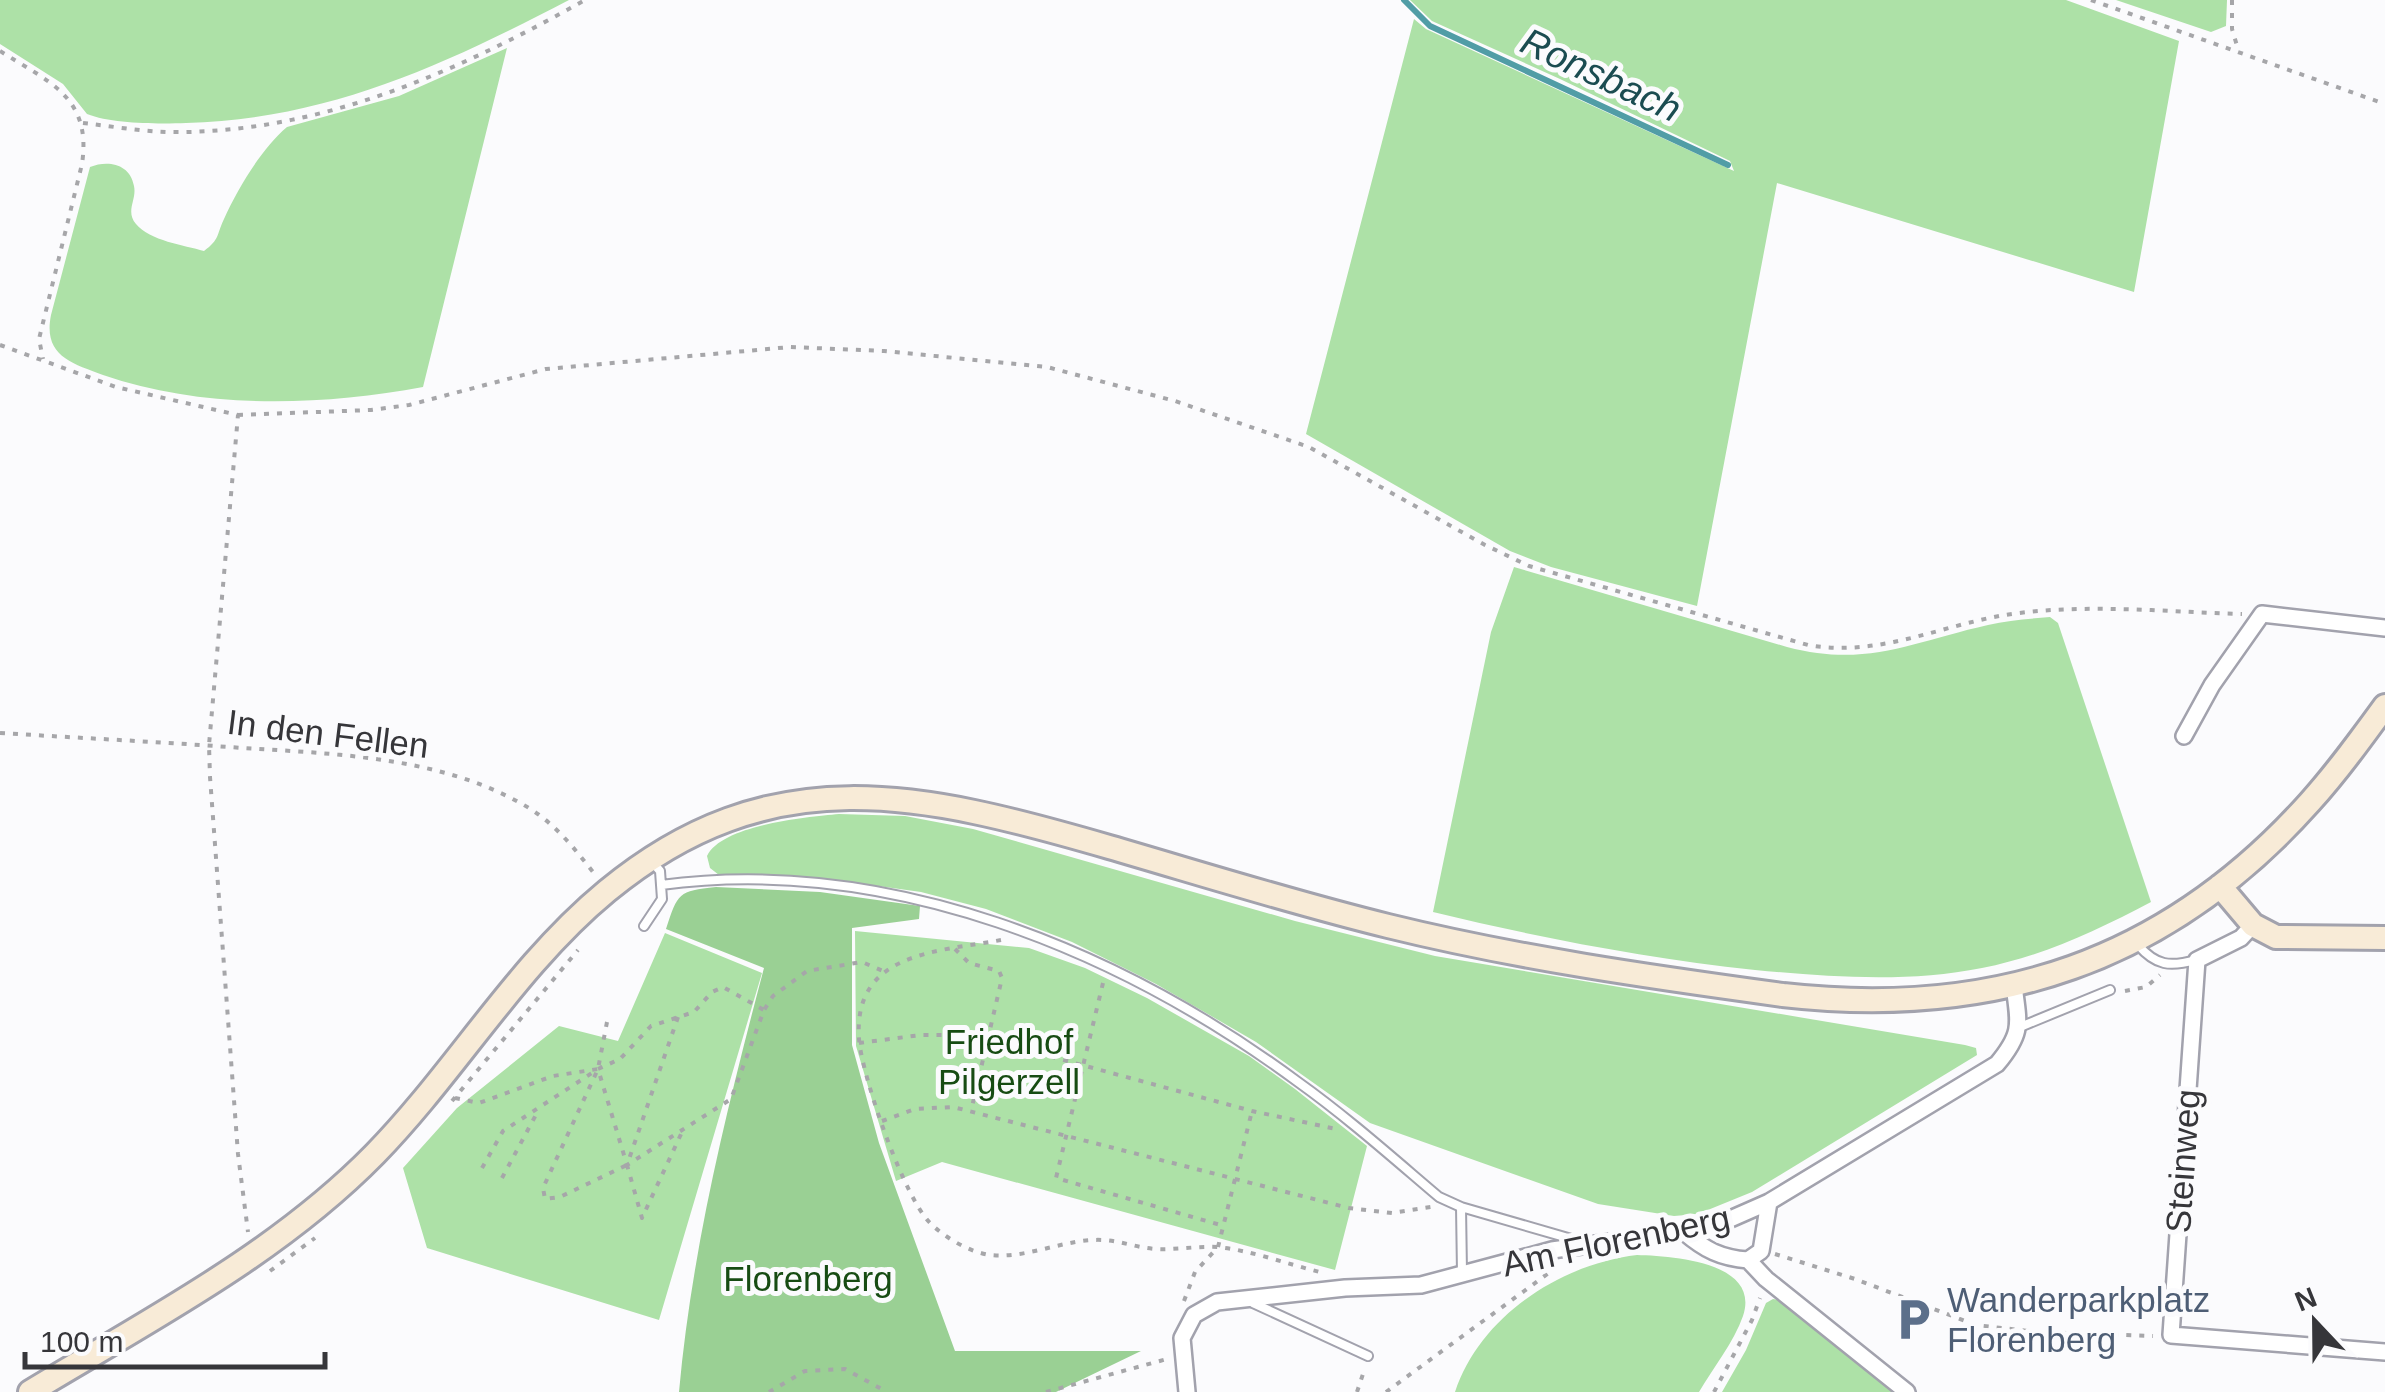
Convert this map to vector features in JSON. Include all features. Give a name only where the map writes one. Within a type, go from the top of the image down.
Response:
[{"type":"street","points":[[2184,736],[2212,686],[2262,614],[2385,628]]},
{"type":"street","points":[[30,1392],[252,1257],[326,1200],[377,1152],[541,958],[608,890],[649,859],[695,833],[751,812],[828,797],[890,797],[1010,818],[1384,925],[1555,960],[1824,1000],[1905,1000],[2014,986],[2054,974],[2162,928],[2220,886],[2310,802],[2385,706]]},
{"type":"street","points":[[2220,886],[2253,925],[2276,937],[2385,938]]},
{"type":"street","points":[[2197,960],[2240,938],[2253,925]]},
{"type":"street","name":"Steinweg","points":[[2171,1335],[2197,960]]},
{"type":"street","points":[[2014,986],[2020,1028]]},
{"type":"street","name":"Am Florenberg","points":[[1188,1324],[1194,1315],[1217,1302],[1345,1288],[1387,1289],[1462,1276],[1552,1250],[1684,1232],[1728,1220],[1769,1202],[1997,1064],[2015,1043],[2020,1028]]},
{"type":"street","points":[[1769,1202],[1754,1256],[1766,1279],[1907,1392]]},
{"type":"street","points":[[1684,1232],[1724,1258],[1754,1256]]},
{"type":"street","points":[[1187,1392],[1182,1338],[1188,1324]]},
{"type":"street","points":[[2171,1335],[2385,1352]]},
{"type":"lane","points":[[644,926],[662,899],[660,871],[649,859]]},
{"type":"lane","points":[[661,885],[764,881],[871,891],[920,898],[1028,935],[1107,966],[1248,1048],[1460,1207],[1589,1244]]},
{"type":"lane","points":[[2136,941],[2150,958],[2166,964],[2175,966],[2197,960]]},
{"type":"lane","points":[[2020,1028],[2110,990]]},
{"type":"lane","points":[[1460,1207],[1462,1276]]},
{"type":"lane","points":[[1244,1298],[1368,1356]]},
{"type":"path","points":[[83,123],[166,132],[236,129],[288,121],[420,82],[585,0]]},
{"type":"path","points":[[2091,0],[2385,104]]},
{"type":"path","points":[[2232,0],[2232,29],[2238,52]]},
{"type":"path","points":[[0,51],[59,89],[83,123],[85,136],[82,164],[38,339],[43,359]]},
{"type":"path","points":[[0,344],[129,391],[238,415],[370,410],[409,404],[546,369],[718,352],[838,348],[1013,362],[1080,373],[1276,434],[1333,459],[1484,545],[1529,566],[1808,646],[1850,650],[1878,647],[1992,617],[2050,610],[2262,614]]},
{"type":"path","points":[[238,415],[210,746],[238,1154],[252,1257]]},
{"type":"path","name":"In den Fellen","points":[[0,733],[374,759],[462,778],[508,797],[550,822],[608,890]]},
{"type":"path","points":[[1028,935],[955,949],[884,971],[870,983],[863,996],[859,1043],[880,1121],[928,1222],[960,1245],[989,1254],[1100,1240],[1154,1249],[1218,1247],[1326,1274],[1345,1288]]},
{"type":"path","points":[[955,949],[970,963],[998,972],[1002,978],[971,1111]]},
{"type":"path","points":[[607,1022],[598,1069],[542,1188],[544,1199],[560,1196],[627,1165],[732,1099],[764,1010],[773,996],[807,971],[862,962],[884,971]]},
{"type":"path","points":[[2110,990],[2146,987],[2158,979],[2166,964]]},
{"type":"path","points":[[1107,966],[1056,1178],[1224,1226]]},
{"type":"path","points":[[482,1168],[503,1131],[620,1058],[651,1026],[694,1012],[712,992],[723,987],[764,1010]]},
{"type":"path","points":[[627,1165],[678,1017]]},
{"type":"path","points":[[859,1043],[921,1035],[971,1035],[1252,1111],[1365,1136]]},
{"type":"path","points":[[598,1069],[642,1218],[682,1130]]},
{"type":"path","points":[[455,1098],[479,1103],[554,1076],[598,1069]]},
{"type":"path","points":[[880,1121],[915,1109],[953,1106],[1348,1208],[1392,1212],[1432,1206],[1444,1198]]},
{"type":"path","points":[[502,1178],[540,1107]]},
{"type":"path","points":[[1188,1324],[1182,1312],[1185,1293],[1195,1272],[1218,1247],[1252,1111]]},
{"type":"path","points":[[1754,1256],[1826,1269],[1976,1325],[2057,1333],[2171,1335]]},
{"type":"path","points":[[1386,1392],[1558,1266]]},
{"type":"path","points":[[1714,1392],[1752,1320],[1766,1279]]},
{"type":"path","points":[[1046,1392],[1183,1354]]},
{"type":"path","points":[[1357,1392],[1368,1356]]},
{"type":"path","points":[[769,1392],[805,1371],[845,1370],[887,1392]]},
{"type":"green space","points":[[0,0],[569,0],[431,66],[337,99],[238,119],[162,123],[122,122],[87,114],[63,84],[0,44]]},
{"type":"green space","points":[[1410,0],[2066,0],[2179,41],[2134,292],[1777,183],[1697,606],[1551,567],[1510,551],[1306,434],[1414,19],[1426,29],[1734,171],[1730,161],[1432,21]]},
{"type":"green space","points":[[2116,0],[2227,0],[2226,26],[2211,32]]},
{"type":"green space","points":[[507,48],[423,387],[303,401],[222,399],[142,386],[103,375],[70,361],[55,348],[51,340],[51,315],[90,167],[110,164],[128,172],[134,191],[131,215],[142,230],[204,251],[215,240],[251,169],[287,127],[399,96]]},
{"type":"green space","points":[[1514,567],[1815,653],[1866,654],[1996,623],[2050,617],[2058,623],[2151,902],[2026,957],[1954,973],[1897,977],[1783,973],[1674,960],[1553,939],[1433,912],[1491,632]]},
{"type":"green space","points":[[839,814],[905,816],[973,829],[1295,921],[1435,956],[1965,1045],[1976,1048],[1977,1055],[1752,1192],[1698,1214],[1674,1216],[1598,1204],[1370,1123],[1256,1042],[1156,984],[1072,942],[986,909],[921,892],[821,878],[719,875],[710,868],[707,856],[729,837],[766,824]]},
{"type":"green space","name":"Florenberg","points":[[716,887],[820,892],[920,906],[919,919],[852,928],[852,1045],[879,1143],[955,1351],[1141,1351],[1056,1392],[679,1392],[702,1231],[764,968],[666,929],[681,896]]},
{"type":"green space","name":"Friedhof Pilgerzell","points":[[855,931],[1029,948],[1085,968],[1147,998],[1249,1056],[1367,1146],[1335,1270],[942,1162],[896,1181],[856,1046]]},
{"type":"green space","points":[[665,933],[762,973],[659,1320],[427,1248],[403,1168],[457,1108],[559,1026],[618,1041]]},
{"type":"green space","points":[[1637,1255],[1671,1257],[1710,1266],[1727,1273],[1739,1284],[1745,1298],[1743,1316],[1699,1392],[1455,1392],[1483,1340],[1527,1298],[1580,1270]]},
{"type":"green space","points":[[1773,1299],[1784,1301],[1896,1392],[1722,1392],[1766,1303]]},
{"type":"waterway","name":"Ronsbach","points":[[1404,0],[1430,26],[1728,165]]},
{"type":"place","name":"Wanderparkplatz Florenberg","points":[[1914,1320]]}]
